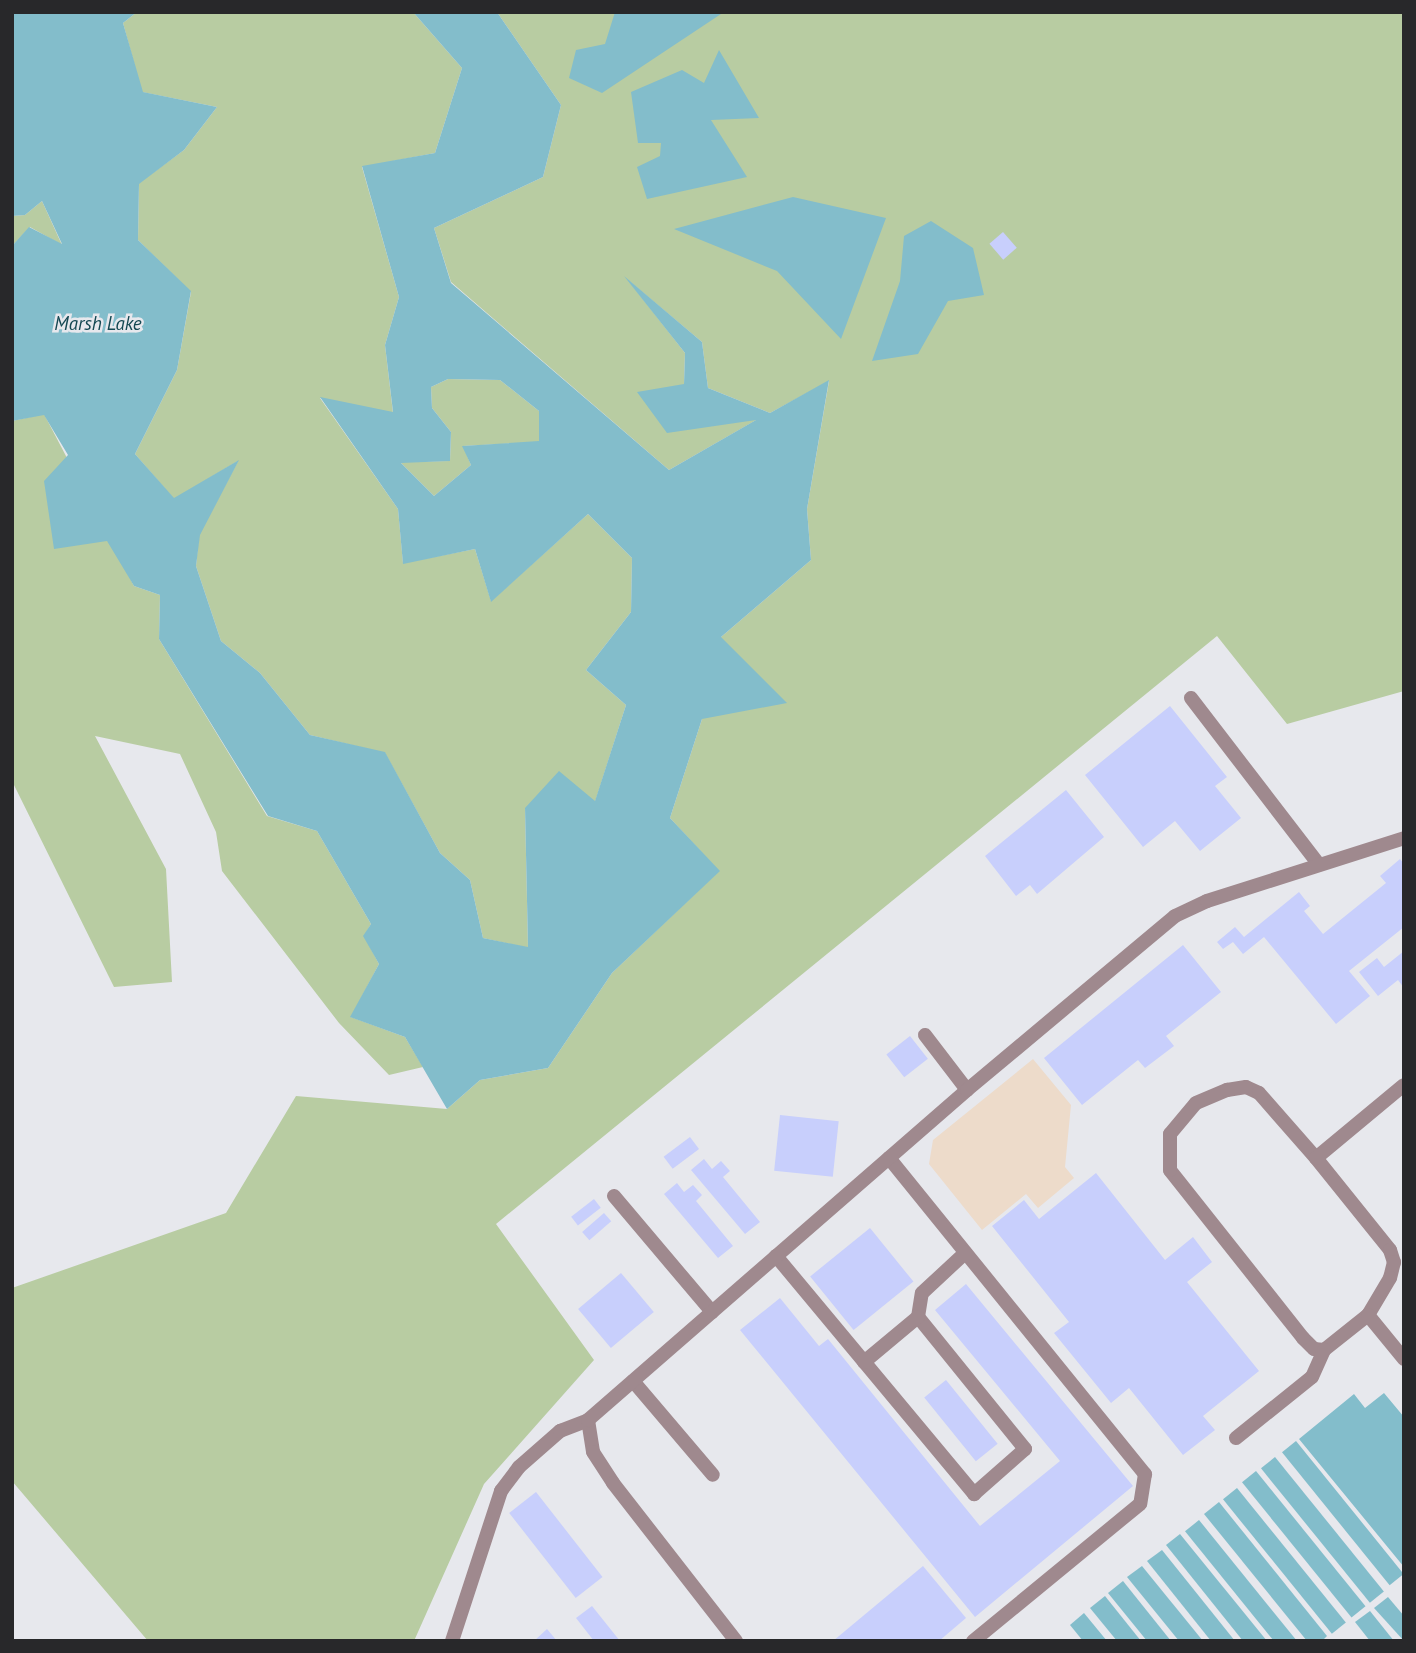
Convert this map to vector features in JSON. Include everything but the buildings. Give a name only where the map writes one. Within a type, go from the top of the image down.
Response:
[{"type":"lane","points":[[1191,698],[1319,865]]},
{"type":"lane","points":[[452,1641],[501,1491],[519,1467],[559,1431],[588,1420],[967,1090],[1175,916],[1207,901],[1404,838]]},
{"type":"lane","points":[[925,1035],[967,1090]]},
{"type":"lane","points":[[1315,1157],[1404,1085]]},
{"type":"lane","points":[[1236,1438],[1312,1377],[1324,1350],[1368,1315],[1390,1278],[1394,1262],[1390,1250],[1259,1093],[1246,1087],[1227,1090],[1196,1103],[1170,1134],[1167,1150],[1180,1187],[1303,1338],[1314,1349],[1324,1350]]},
{"type":"lane","points":[[889,1158],[1145,1474],[1140,1504],[973,1641]]},
{"type":"lane","points":[[614,1196],[712,1312]]},
{"type":"lane","points":[[864,1362],[918,1317],[922,1293],[965,1253]]},
{"type":"lane","points":[[776,1256],[974,1494],[1025,1449],[918,1317]]},
{"type":"lane","points":[[1368,1315],[1404,1359]]},
{"type":"lane","points":[[633,1381],[713,1475]]},
{"type":"lane","points":[[588,1420],[593,1452],[613,1483],[736,1641]]},
{"type":"shaded area","points":[[1033,1059],[1071,1105],[1065,1167],[1074,1178],[1038,1208],[1026,1194],[982,1230],[929,1164],[933,1140]]},
{"type":"green space","points":[[137,12],[413,12],[462,68],[435,153],[362,167],[399,297],[385,345],[393,413],[320,398],[398,509],[403,563],[475,549],[491,601],[588,514],[632,558],[631,612],[586,670],[626,705],[595,802],[525,808],[528,948],[483,938],[470,880],[440,853],[385,753],[310,735],[260,673],[221,641],[196,566],[199,535],[238,461],[174,499],[135,454],[177,370],[191,292],[138,240],[139,183],[184,150],[217,107],[142,92],[123,23]]},
{"type":"green space","points":[[497,12],[1404,12],[1404,691],[1287,724],[1217,636],[496,1224],[594,1360],[484,1484],[414,1641],[148,1641],[12,1481],[12,1288],[226,1213],[296,1096],[447,1109],[480,1080],[548,1068],[612,973],[719,871],[670,818],[702,719],[721,637],[811,560],[807,509],[829,381],[770,413],[708,388],[702,342],[628,280],[685,353],[684,384],[758,419],[669,470],[451,282],[434,228],[543,177],[561,105]]},
{"type":"green space","points":[[42,201],[62,245],[30,227],[12,246],[12,216],[25,215]]},
{"type":"green space","points":[[448,379],[500,380],[539,411],[539,442],[463,446],[471,465],[434,496],[400,462],[450,461],[451,432],[432,408],[431,387]]},
{"type":"green space","points":[[44,414],[134,586],[160,595],[159,639],[267,816],[317,831],[371,924],[364,936],[379,964],[351,1017],[405,1037],[423,1067],[389,1075],[339,1023],[222,871],[216,832],[180,754],[95,736],[166,869],[172,982],[114,987],[12,781],[12,421]]},
{"type":"water","name":"Marsh Lake","points":[[12,12],[137,12],[123,23],[143,92],[217,107],[184,150],[139,184],[138,240],[191,291],[177,370],[135,454],[174,498],[239,460],[200,535],[196,566],[221,641],[260,673],[310,735],[385,752],[440,853],[470,880],[483,938],[528,947],[525,808],[559,771],[595,801],[626,705],[586,670],[631,612],[632,558],[588,514],[491,602],[475,549],[403,564],[398,509],[320,397],[393,412],[385,345],[399,297],[362,166],[435,153],[462,68],[413,12],[497,12],[561,105],[543,177],[434,228],[451,283],[669,470],[756,420],[667,433],[637,392],[684,384],[685,353],[624,276],[702,342],[708,388],[770,413],[829,380],[807,509],[811,560],[721,637],[787,703],[702,719],[670,818],[720,871],[612,973],[548,1068],[480,1080],[447,1109],[405,1037],[350,1017],[379,964],[363,936],[371,924],[317,831],[268,816],[159,639],[160,595],[134,586],[107,541],[54,549],[44,481],[68,455],[44,415],[12,421],[12,246],[29,227],[62,244],[42,201],[25,215],[12,216]],"holes":[[[448,379],[500,380],[539,411],[539,441],[462,446],[471,465],[434,496],[401,463],[450,461],[451,432],[432,408],[431,387]]]},
{"type":"water","points":[[615,12],[721,14],[602,93],[569,78],[576,50],[605,44]]},
{"type":"water","points":[[719,50],[759,118],[711,120],[747,177],[647,199],[637,167],[660,156],[661,143],[638,143],[631,92],[682,70],[704,83]]},
{"type":"water","points":[[793,197],[886,218],[841,339],[777,271],[674,229]]},
{"type":"water","points":[[931,221],[973,248],[984,295],[948,301],[918,354],[872,361],[900,281],[904,236]]},
{"type":"water","points":[[1384,1393],[1404,1417],[1404,1567],[1299,1439],[1354,1394],[1365,1408]]},
{"type":"water","points":[[1296,1441],[1404,1574],[1390,1585],[1282,1452]]},
{"type":"water","points":[[1275,1457],[1384,1591],[1370,1603],[1261,1468]]},
{"type":"water","points":[[1256,1471],[1366,1606],[1352,1618],[1242,1482]]},
{"type":"water","points":[[1237,1488],[1346,1622],[1332,1634],[1223,1499]]},
{"type":"water","points":[[1219,1502],[1327,1636],[1322,1641],[1307,1641],[1204,1514]]},
{"type":"water","points":[[1199,1520],[1297,1641],[1274,1641],[1185,1531]]},
{"type":"water","points":[[1180,1534],[1267,1641],[1243,1641],[1166,1545]]},
{"type":"water","points":[[1162,1550],[1235,1641],[1211,1641],[1147,1561]]},
{"type":"water","points":[[1142,1566],[1203,1641],[1179,1641],[1127,1577]]},
{"type":"water","points":[[1123,1581],[1171,1641],[1147,1641],[1108,1593]]},
{"type":"water","points":[[1105,1596],[1141,1641],[1117,1641],[1090,1608]]},
{"type":"water","points":[[1388,1597],[1404,1616],[1404,1641],[1374,1608]]},
{"type":"water","points":[[1370,1611],[1394,1641],[1370,1641],[1355,1622]]},
{"type":"water","points":[[1084,1613],[1107,1641],[1083,1641],[1070,1625]]}]
